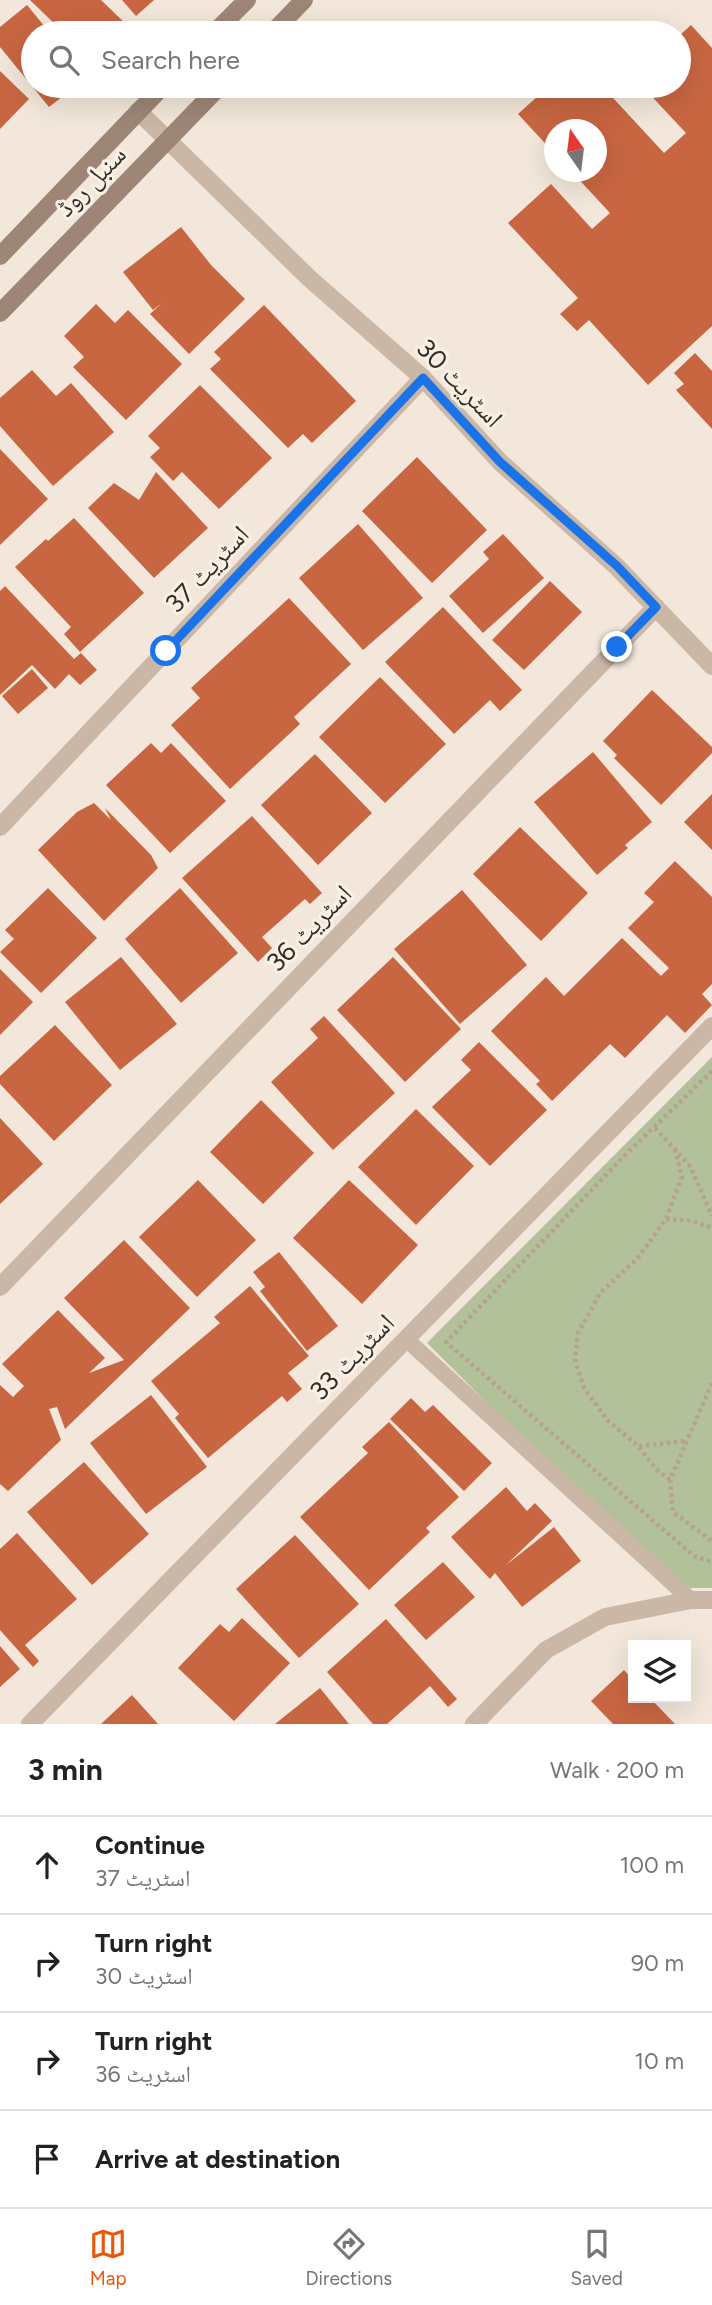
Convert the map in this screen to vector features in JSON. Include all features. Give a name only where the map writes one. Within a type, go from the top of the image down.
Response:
[{"type":"street","points":[[226,21],[247,0]]},
{"type":"street","points":[[284,21],[304,0]]},
{"type":"street","name":"سنبل روڈ","points":[[0,256],[151,98]]},
{"type":"street","name":"سنبل روڈ","points":[[0,313],[208,98]]},
{"type":"street","name":"اسٹریٹ 30","points":[[138,111],[309,278],[423,378],[500,462],[617,566],[712,666]]},
{"type":"street","name":"اسٹریٹ 37","points":[[0,827],[423,378]]},
{"type":"street","name":"اسٹریٹ 36","points":[[0,1287],[656,607]]},
{"type":"street","name":"اسٹریٹ 33","points":[[30,1724],[712,1026]]},
{"type":"street","points":[[474,1724],[545,1650],[605,1617],[691,1600],[712,1600]]},
{"type":"lane","points":[[407,1339],[691,1600]]},
{"type":"path","points":[[712,1071],[628,1152],[446,1342],[694,1556],[712,1562]]},
{"type":"path","points":[[655,1128],[690,1166],[712,1216]]},
{"type":"path","points":[[670,1480],[658,1471],[638,1446],[607,1420],[584,1388],[575,1360],[578,1333],[601,1292],[636,1259],[666,1219],[682,1177],[675,1150]]},
{"type":"path","points":[[666,1219],[693,1221],[712,1228]]},
{"type":"path","points":[[712,1383],[670,1480],[673,1512],[712,1541]]},
{"type":"path","points":[[638,1446],[685,1441]]},
{"type":"green space","points":[[712,1057],[712,1588],[679,1588],[659,1574],[427,1343]]},
{"type":"building","points":[[30,0],[101,0],[123,21],[52,21]]},
{"type":"building","points":[[122,0],[154,0],[136,16]]},
{"type":"building","points":[[27,5],[40,21],[21,21],[21,73],[0,47],[0,27]]},
{"type":"building","points":[[691,25],[712,48],[712,326],[648,385],[589,320],[577,331],[560,314],[578,298],[508,223],[551,184],[592,229],[610,213],[581,182],[607,182],[607,119],[544,119],[544,142],[518,114],[536,98],[613,98],[664,153],[686,133],[653,98],[691,98]]},
{"type":"building","points":[[0,71],[21,91],[21,98],[29,99],[0,129]]},
{"type":"building","points":[[42,98],[61,98],[49,107]]},
{"type":"building","points":[[181,227],[211,265],[245,299],[189,354],[150,314],[162,303],[153,310],[123,272]]},
{"type":"building","points":[[96,304],[115,323],[128,310],[182,364],[126,420],[73,367],[84,357],[64,336]]},
{"type":"building","points":[[264,305],[356,401],[312,443],[303,434],[288,448],[210,369],[221,359],[214,352]]},
{"type":"building","points":[[695,353],[712,371],[712,429],[676,390],[684,384],[674,373]]},
{"type":"building","points":[[32,370],[56,396],[71,383],[114,432],[53,486],[0,426],[0,398]]},
{"type":"building","points":[[200,385],[272,458],[219,509],[182,472],[173,481],[150,457],[160,448],[148,436]]},
{"type":"building","points":[[0,449],[48,499],[0,545]]},
{"type":"building","points":[[417,457],[487,530],[432,583],[362,511]]},
{"type":"building","points":[[156,472],[208,528],[154,578],[88,508],[114,483],[139,500]]},
{"type":"building","points":[[74,518],[144,593],[80,652],[64,634],[71,627],[15,567]]},
{"type":"building","points":[[358,524],[423,598],[363,650],[299,578]]},
{"type":"building","points":[[503,534],[544,578],[483,633],[449,596],[489,559],[483,552]]},
{"type":"building","points":[[550,581],[582,612],[524,670],[492,640]]},
{"type":"building","points":[[5,586],[74,659],[81,653],[97,670],[80,685],[69,674],[55,689],[32,665],[0,695],[0,591]]},
{"type":"building","points":[[289,598],[351,664],[294,717],[300,724],[230,789],[171,725],[200,698],[191,688]]},
{"type":"building","points":[[443,607],[522,690],[500,711],[490,700],[454,734],[385,662]]},
{"type":"building","points":[[32,669],[48,688],[18,714],[2,696]]},
{"type":"building","points":[[380,677],[446,744],[385,803],[319,737]]},
{"type":"building","points":[[652,690],[712,747],[712,753],[661,805],[614,758],[617,755],[603,741]]},
{"type":"building","points":[[151,743],[161,753],[171,743],[226,801],[170,853],[106,785]]},
{"type":"building","points":[[593,752],[652,822],[625,845],[628,848],[597,875],[534,802]]},
{"type":"building","points":[[315,754],[372,813],[318,865],[261,805]]},
{"type":"building","points":[[712,794],[712,850],[684,822]]},
{"type":"building","points":[[94,803],[111,820],[105,808],[151,855],[158,868],[104,921],[38,850],[77,812]]},
{"type":"building","points":[[252,816],[322,893],[310,904],[305,899],[262,937],[272,948],[258,962],[182,878]]},
{"type":"building","points":[[520,827],[588,893],[541,941],[473,874]]},
{"type":"building","points":[[675,861],[712,897],[712,984],[702,994],[712,1005],[685,1033],[667,1015],[625,1058],[610,1044],[552,1101],[536,1084],[540,1081],[491,1031],[546,977],[564,996],[622,938],[661,976],[669,968],[628,928],[654,902],[644,893]]},
{"type":"building","points":[[48,888],[97,938],[41,993],[0,952],[14,939],[5,930]]},
{"type":"building","points":[[180,888],[238,953],[181,1003],[125,939]]},
{"type":"building","points":[[462,890],[527,965],[460,1024],[394,949]]},
{"type":"building","points":[[121,957],[177,1024],[120,1070],[65,1002]]},
{"type":"building","points":[[393,957],[461,1029],[405,1082],[337,1010]]},
{"type":"building","points":[[0,969],[33,1002],[0,1035]]},
{"type":"building","points":[[324,1016],[395,1093],[333,1150],[271,1082],[318,1038],[310,1029]]},
{"type":"building","points":[[55,1025],[112,1085],[54,1141],[0,1084],[0,1076]]},
{"type":"building","points":[[479,1042],[547,1110],[490,1166],[432,1107],[471,1070],[461,1060]]},
{"type":"building","points":[[261,1100],[314,1153],[263,1204],[210,1152]]},
{"type":"building","points":[[416,1109],[474,1166],[416,1225],[358,1167]]},
{"type":"building","points":[[0,1118],[43,1164],[0,1204]]},
{"type":"building","points":[[198,1180],[256,1240],[197,1297],[139,1237]]},
{"type":"building","points":[[349,1180],[418,1245],[362,1304],[293,1238]]},
{"type":"building","points":[[124,1240],[190,1308],[65,1429],[57,1407],[49,1409],[61,1440],[8,1491],[0,1484],[0,1385],[13,1397],[24,1386],[2,1364],[58,1310],[105,1358],[89,1373],[124,1360],[64,1298]]},
{"type":"building","points":[[279,1252],[338,1326],[307,1351],[260,1291],[265,1287],[253,1272]]},
{"type":"building","points":[[250,1286],[309,1356],[288,1373],[302,1389],[287,1402],[282,1396],[208,1458],[175,1418],[179,1414],[151,1381],[220,1323],[214,1317]]},
{"type":"building","points":[[151,1395],[207,1467],[146,1514],[90,1443]]},
{"type":"building","points":[[411,1398],[425,1412],[433,1405],[492,1463],[464,1491],[390,1419]]},
{"type":"building","points":[[389,1422],[459,1497],[426,1528],[430,1532],[369,1590],[300,1517],[368,1453],[362,1447]]},
{"type":"building","points":[[84,1462],[149,1534],[92,1585],[27,1512]]},
{"type":"building","points":[[506,1487],[527,1511],[535,1503],[552,1521],[506,1565],[554,1527],[581,1561],[522,1607],[495,1573],[490,1579],[451,1537]]},
{"type":"building","points":[[17,1533],[77,1599],[25,1645],[39,1661],[33,1667],[0,1630],[0,1549]]},
{"type":"building","points":[[295,1535],[359,1604],[299,1658],[236,1589]]},
{"type":"building","points":[[443,1562],[475,1597],[426,1640],[394,1605]]},
{"type":"building","points":[[242,1618],[290,1663],[234,1721],[178,1668],[220,1624],[229,1632]]},
{"type":"building","points":[[386,1619],[457,1699],[448,1707],[430,1686],[387,1724],[373,1724],[327,1672]]},
{"type":"building","points":[[0,1646],[20,1669],[0,1687]]},
{"type":"building","points":[[624,1670],[628,1674],[628,1703],[655,1703],[675,1724],[613,1724],[591,1701]]},
{"type":"building","points":[[320,1688],[349,1724],[275,1724]]},
{"type":"building","points":[[132,1695],[158,1724],[101,1724]]},
{"type":"route","points":[[166,651],[423,378],[500,462],[617,566],[656,607],[617,647]]}]
